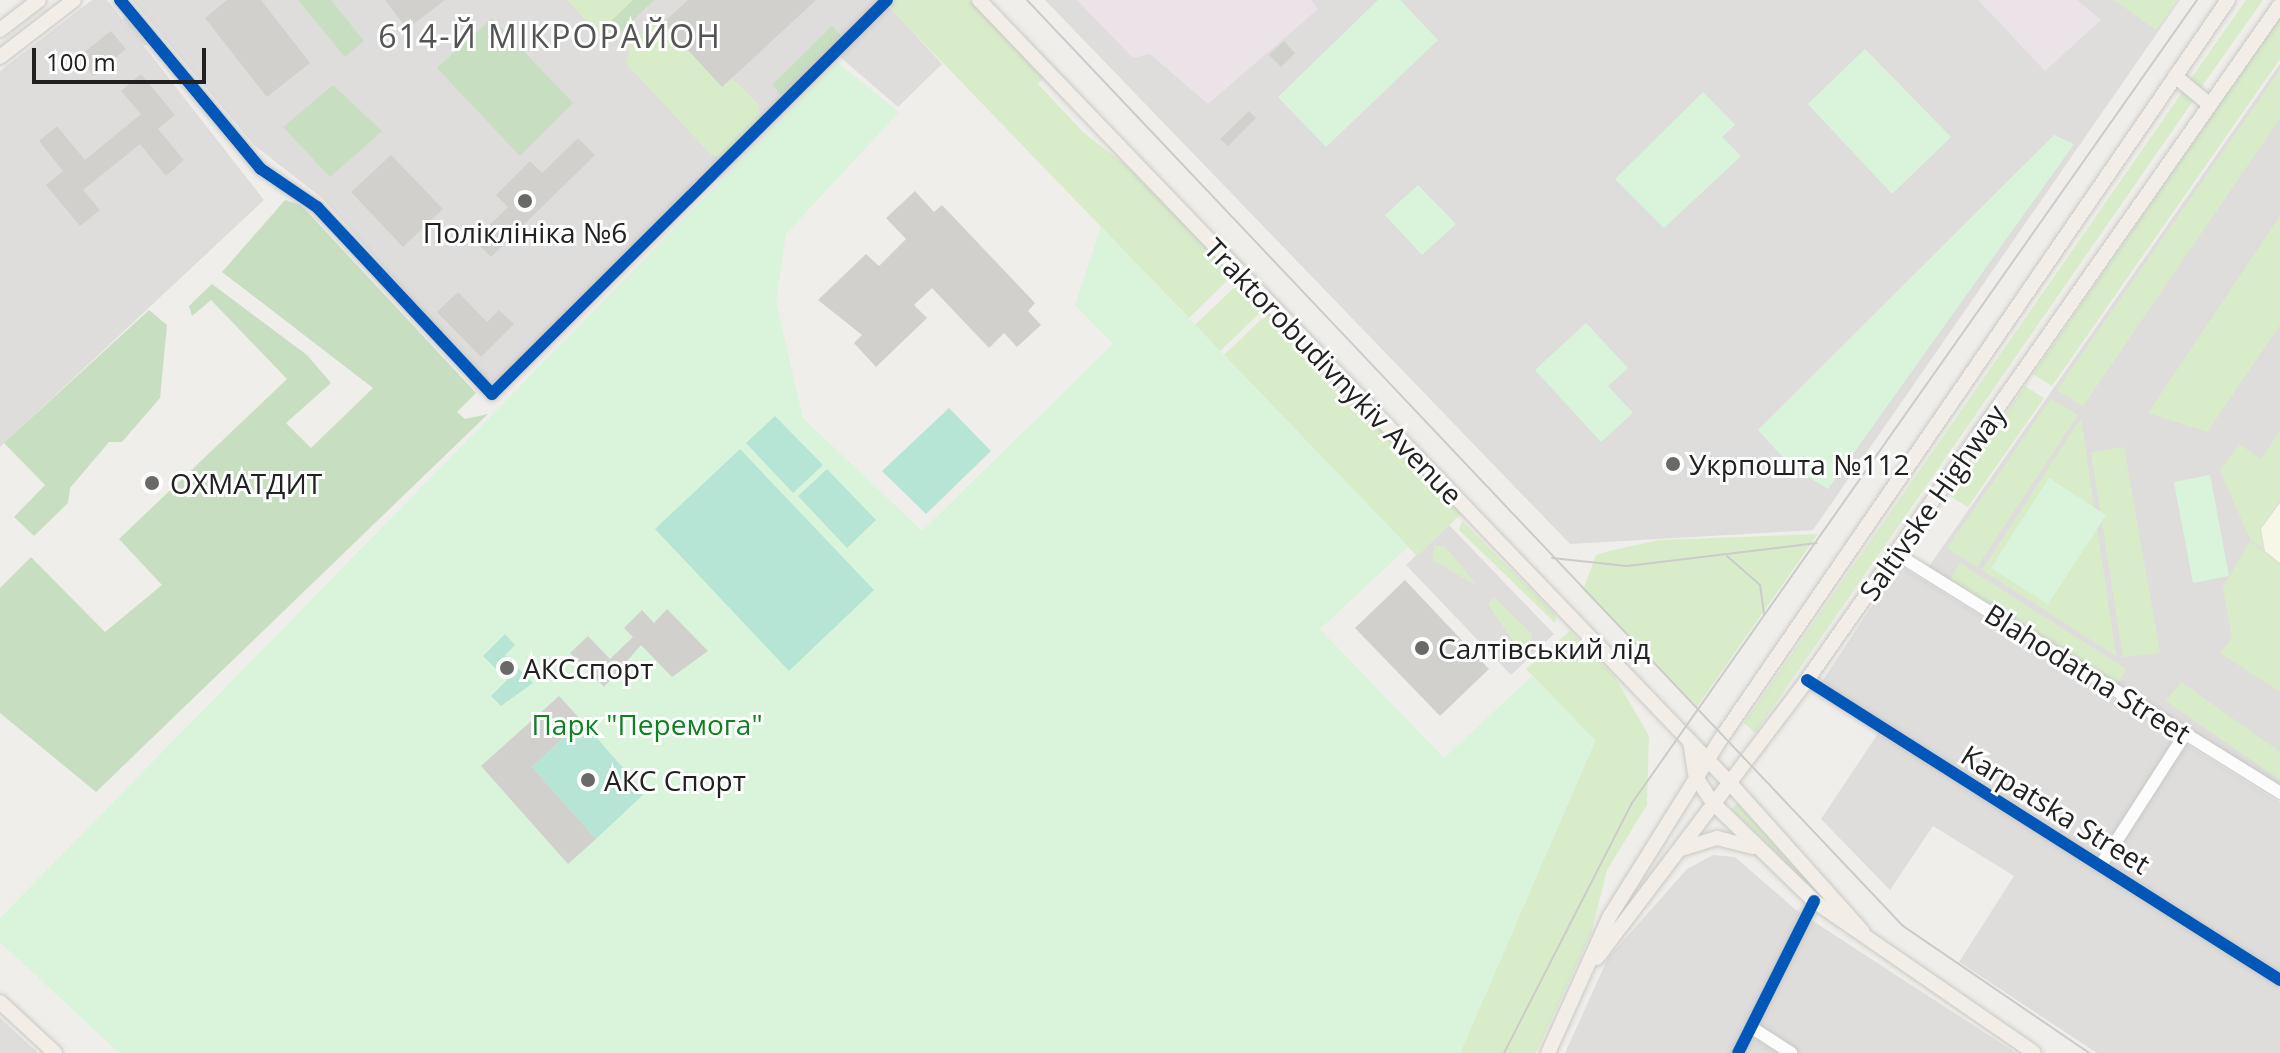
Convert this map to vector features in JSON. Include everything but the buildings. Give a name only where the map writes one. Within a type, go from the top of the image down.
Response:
[{"type":"main road","points":[[0,30],[39,0]]},
{"type":"main road","points":[[0,57],[74,0]]},
{"type":"main road","name":"Traktorobudivnykiv Avenue","points":[[979,0],[1729,782],[1862,931]]},
{"type":"main road","name":"Saltivske Highway","points":[[1548,1053],[1610,916],[1696,777],[2228,0]]},
{"type":"main road","name":"Saltivske Highway","points":[[1574,992],[1807,680],[2280,5]]},
{"type":"main road","points":[[2175,76],[2210,105]]},
{"type":"main road","name":"Traktorobudivnykiv Avenue","points":[[1690,741],[1696,777],[1713,803],[1814,901],[1862,931],[2034,1053]]},
{"type":"main road","points":[[1677,851],[1717,838],[1757,849]]},
{"type":"main road","points":[[0,1002],[55,1053]]},
{"type":"street","points":[[120,0],[261,169],[317,207],[492,394],[887,0]]},
{"type":"street","name":"Blahodatna Street","points":[[1895,553],[2280,793]]},
{"type":"street","name":"Karpatska Street","points":[[1807,680],[2280,980]]},
{"type":"street","points":[[2101,865],[2185,734]]},
{"type":"street","points":[[1738,1053],[1814,901]]},
{"type":"street","points":[[1751,1027],[1791,1053]]},
{"type":"shaded area","points":[[92,0],[107,0],[123,20],[126,12],[153,45],[143,45],[264,200],[0,447],[0,71]]},
{"type":"shaded area","name":"614-Й МІКРОРАЙОН","points":[[132,0],[894,0],[889,6],[942,64],[898,107],[839,56],[498,395],[322,198],[254,145]]},
{"type":"shaded area","points":[[1045,0],[2180,0],[1813,530],[1570,544]]},
{"type":"shaded area","points":[[1077,0],[1311,0],[1318,9],[1208,104],[1150,54],[1133,58]]},
{"type":"shaded area","points":[[1978,0],[2077,0],[2101,20],[2045,71]]},
{"type":"shaded area","points":[[2280,64],[2280,793],[1925,572]]},
{"type":"shaded area","points":[[2280,503],[2280,563],[2265,551],[2261,529]]},
{"type":"shaded area","points":[[1448,524],[1554,634],[1511,675],[1406,565]],"holes":[[[1490,599],[1531,634],[1531,648],[1517,647]]]},
{"type":"shaded area","points":[[1899,565],[2280,803],[2280,1053],[2097,1053],[1959,962],[2014,876],[1933,826],[1890,890],[1821,819],[1885,723],[1821,683]]},
{"type":"shaded area","points":[[1713,855],[1735,857],[1796,910],[2016,1053],[1565,1053],[1608,958],[1687,869]]},
{"type":"shaded area","points":[[0,1018],[38,1053],[0,1053]]},
{"type":"green space","points":[[298,0],[331,0],[364,41],[345,57]]},
{"type":"green space","points":[[567,0],[633,0],[598,34]]},
{"type":"green space","points":[[633,0],[654,0],[608,44],[598,34]]},
{"type":"green space","points":[[894,0],[969,0],[1044,77],[1038,84],[1084,133],[1127,166],[1233,275],[1189,318],[888,6]]},
{"type":"green space","points":[[1378,0],[1400,0],[1438,40],[1326,147],[1278,97]]},
{"type":"green space","points":[[2114,0],[2178,0],[2156,30]]},
{"type":"green space","points":[[2246,0],[2263,0],[2200,89],[2190,80]]},
{"type":"green space","points":[[2280,17],[2280,59],[2052,386],[2033,374]]},
{"type":"green space","points":[[492,18],[573,103],[520,156],[437,68]]},
{"type":"green space","points":[[659,18],[722,86],[732,78],[758,104],[761,119],[722,158],[710,154],[626,63],[630,44]]},
{"type":"green space","points":[[832,26],[842,37],[782,96],[772,85]]},
{"type":"green space","points":[[1865,49],[1951,137],[1892,194],[1808,104]]},
{"type":"green space","name":"Парк \"Перемога\"","points":[[837,62],[899,112],[786,234],[776,302],[803,418],[922,531],[1113,344],[1075,305],[1101,227],[1408,547],[1320,629],[1444,758],[1532,676],[1595,740],[1460,1053],[119,1053],[0,942],[0,918]]},
{"type":"green space","points":[[2280,70],[2280,118],[2083,406],[2057,390]]},
{"type":"green space","points":[[333,85],[382,131],[330,177],[283,127]]},
{"type":"green space","points":[[2183,91],[2193,101],[1755,733],[1744,723]]},
{"type":"green space","points":[[1703,92],[1735,125],[1722,137],[1741,156],[1664,228],[1615,179]]},
{"type":"green space","points":[[2054,135],[2074,144],[1828,489],[1792,467],[1758,430]]},
{"type":"green space","points":[[1418,185],[1456,224],[1422,255],[1385,215]]},
{"type":"green space","points":[[285,200],[301,205],[476,393],[457,412],[465,419],[488,414],[96,792],[0,713],[0,588],[31,557],[105,632],[162,585],[119,539],[287,379],[211,300],[192,316],[189,306],[212,284],[307,355],[331,383],[286,423],[311,448],[373,388],[222,272]]},
{"type":"green space","points":[[2280,216],[2280,325],[2207,432],[2148,413]]},
{"type":"green space","points":[[1240,282],[1265,308],[1220,351],[1195,325]]},
{"type":"green space","points":[[149,310],[167,325],[160,398],[122,442],[109,442],[70,488],[68,503],[34,536],[14,517],[45,485],[4,443]]},
{"type":"green space","points":[[1270,311],[1462,513],[1417,556],[1224,355]]},
{"type":"green space","points":[[1586,323],[1628,368],[1608,386],[1633,413],[1601,442],[1535,370]]},
{"type":"green space","points":[[2025,386],[2044,398],[1968,507],[1950,496]]},
{"type":"green space","points":[[2051,399],[2078,415],[1977,567],[1947,548]]},
{"type":"green space","points":[[949,408],[991,451],[926,514],[882,471]]},
{"type":"green space","points":[[775,416],[823,465],[793,493],[746,443]]},
{"type":"green space","points":[[2081,418],[2116,656],[1982,570]]},
{"type":"green space","points":[[2280,431],[2280,500],[2260,529],[2264,550],[2250,539],[2220,470],[2239,444],[2261,459]]},
{"type":"green space","points":[[2124,447],[2160,653],[2123,657],[2091,452]]},
{"type":"green space","points":[[740,449],[874,590],[789,671],[655,529]]},
{"type":"green space","points":[[827,469],[876,520],[847,548],[798,496]]},
{"type":"green space","points":[[2210,475],[2229,576],[2193,583],[2174,482]]},
{"type":"green space","points":[[2049,478],[2106,515],[2048,604],[1991,568]]},
{"type":"green space","points":[[1462,521],[1556,615],[1555,623],[1459,530]]},
{"type":"green space","points":[[1818,534],[1697,707],[1583,590],[1596,555],[1609,551],[1659,540]]},
{"type":"green space","points":[[2250,541],[2280,565],[2280,692],[2220,653],[2232,638],[2223,587]]},
{"type":"green space","points":[[1434,546],[1445,546],[1477,586],[1433,560]]},
{"type":"green space","points":[[1960,563],[2126,669],[2116,686],[1948,582]]},
{"type":"green space","points":[[1495,598],[1532,634],[1531,648],[1517,647],[1488,604]]},
{"type":"green space","points":[[1570,631],[1615,677],[1649,736],[1647,805],[1607,870],[1591,934],[1536,1053],[1460,1053],[1595,741],[1526,669]]},
{"type":"green space","name":"АКСспорт","points":[[505,634],[515,645],[505,655],[533,683],[501,706],[491,696],[507,680],[483,656]]},
{"type":"green space","points":[[2181,682],[2280,752],[2280,780],[2166,701]]},
{"type":"green space","name":"АКС Спорт","points":[[582,721],[645,793],[596,839],[532,767]]},
{"type":"green space","points":[[1738,803],[1811,881],[1807,885],[1731,809]]},
{"type":"tram line","points":[[1027,0],[1903,926],[2089,1053]]},
{"type":"tram line","points":[[1504,1053],[1632,803],[2197,0]]},
{"type":"tram line","points":[[1552,558],[1627,566],[1817,543]]},
{"type":"tram line","points":[[1727,556],[1760,585],[1764,615]]},
{"type":"cycle path","points":[[120,0],[261,169],[317,207],[492,394],[887,0]]},
{"type":"cycle path","points":[[1807,680],[2280,980]]},
{"type":"cycle path","points":[[1738,1053],[1814,901]]},
{"type":"place","name":"Поліклініка №6","points":[[525,201]]},
{"type":"place","name":"Укрпошта №112","points":[[1673,464]]},
{"type":"place","name":"ОХМАТДИТ","points":[[152,483]]},
{"type":"place","name":"Салтівський лід","points":[[1422,648]]},
{"type":"place","name":"АКСспорт","points":[[507,668]]},
{"type":"place","name":"АКС Спорт","points":[[588,780]]},
{"type":"district","name":"614-Й МІКРОРАЙОН","points":[[550,36]]}]
